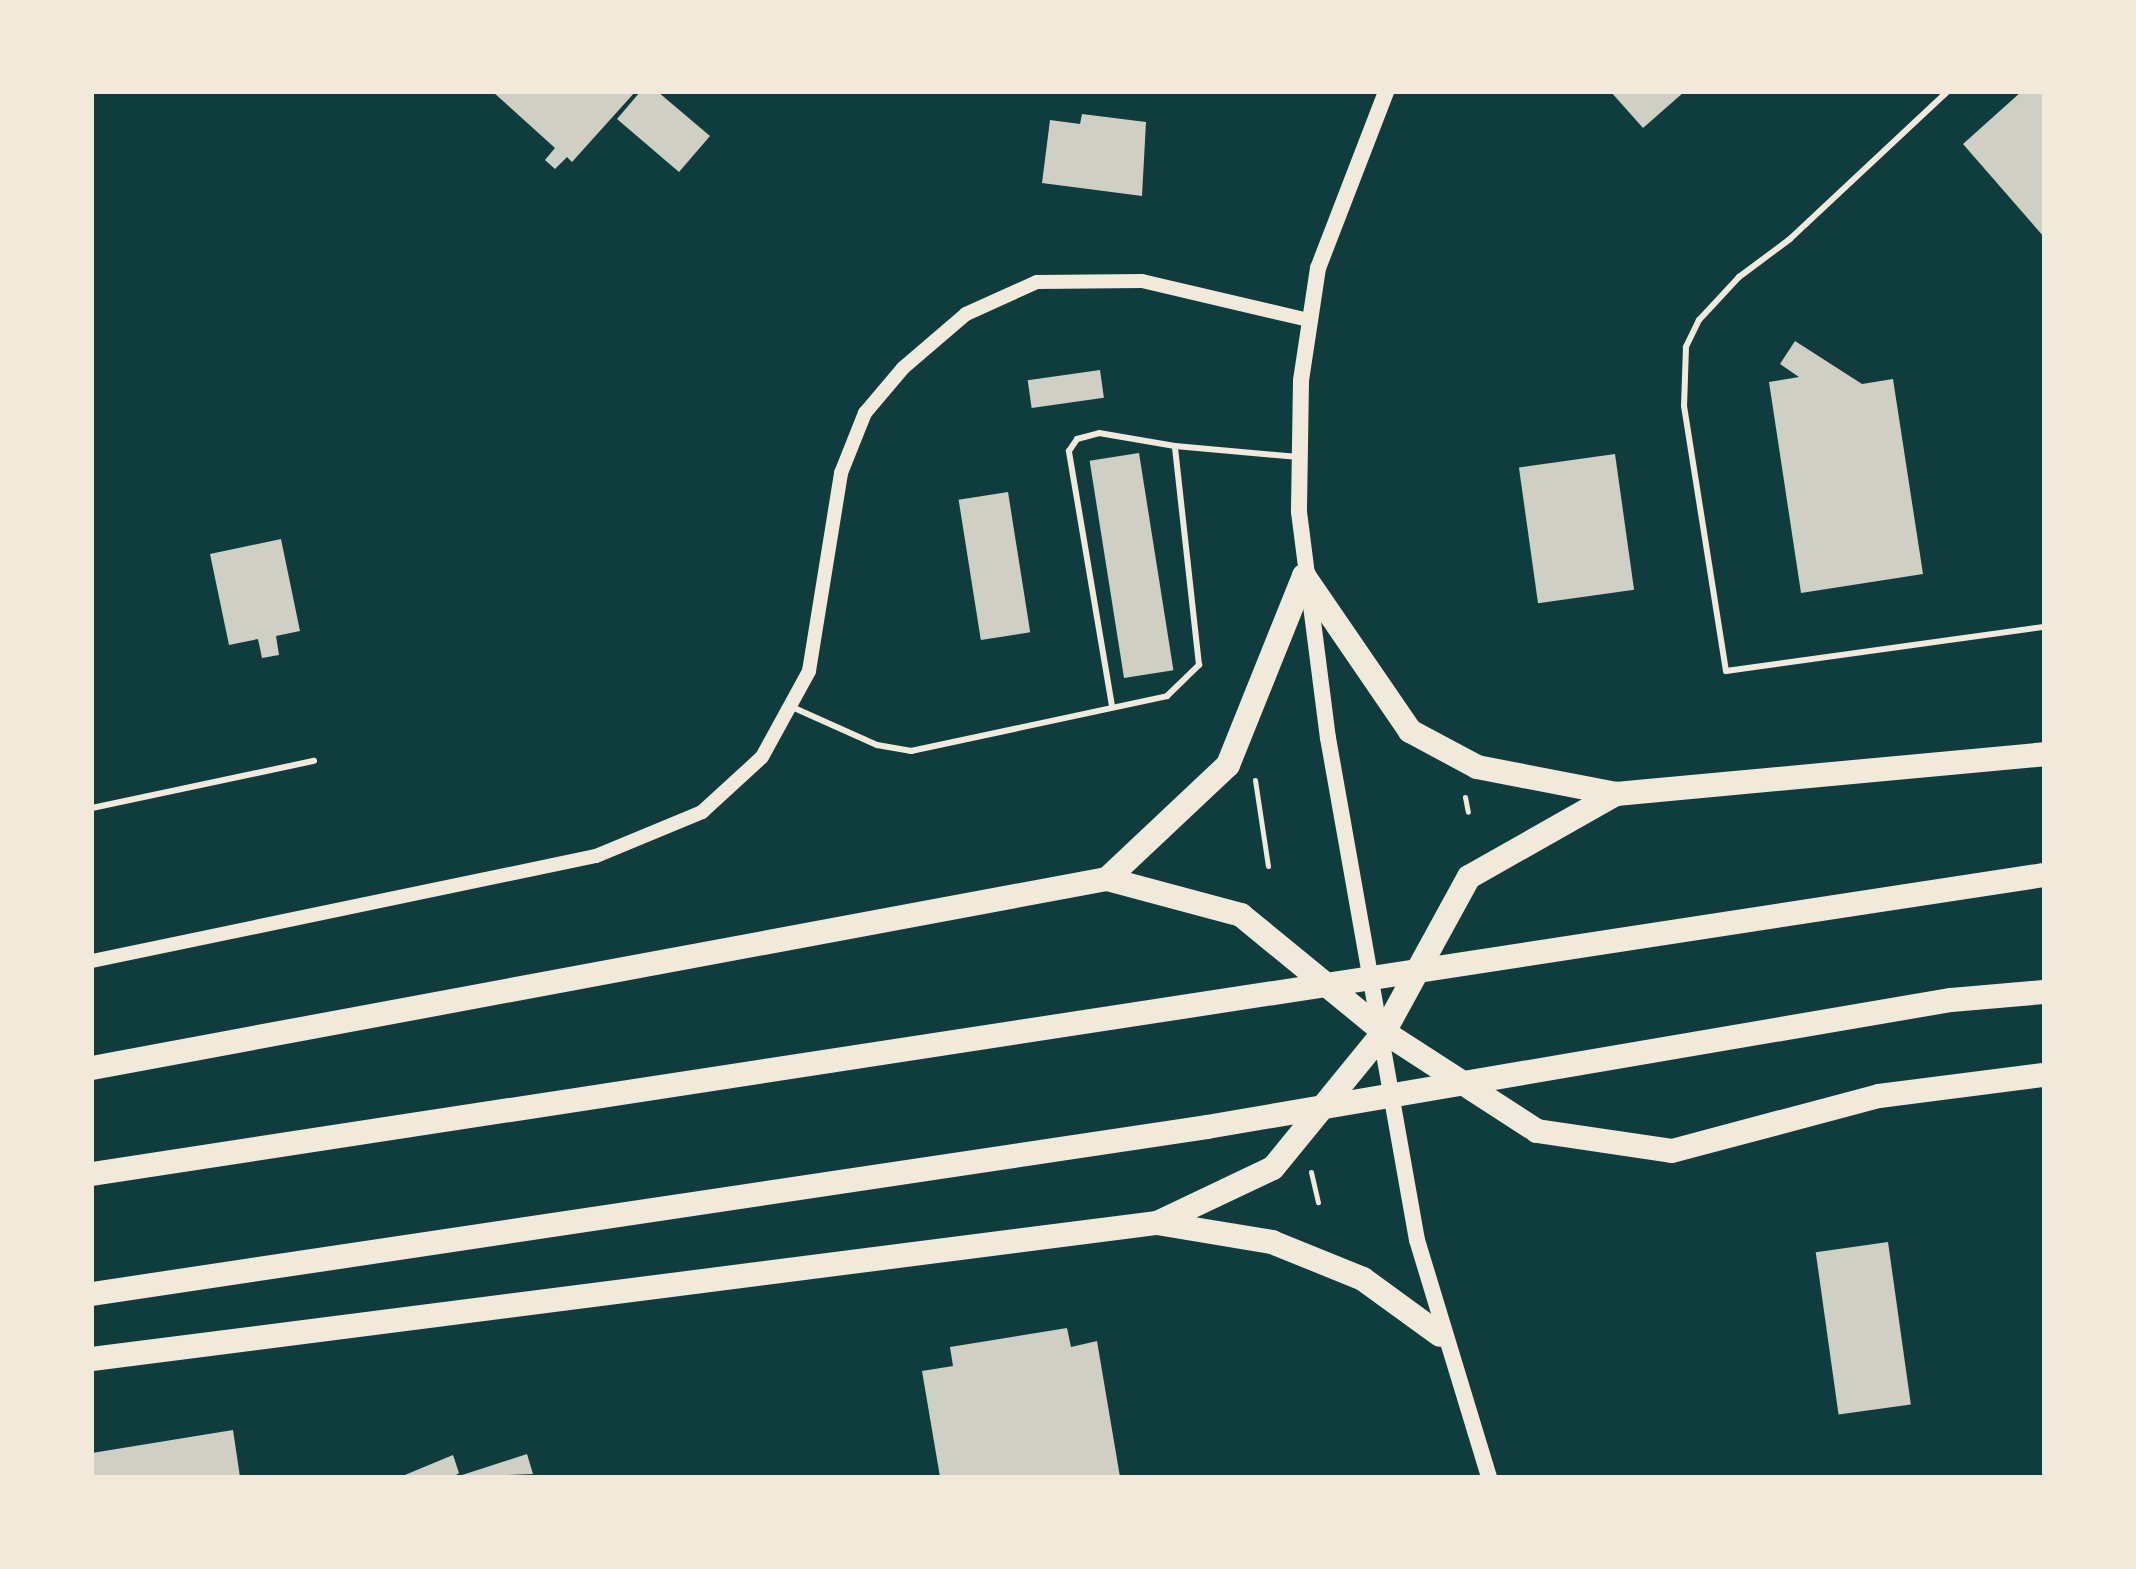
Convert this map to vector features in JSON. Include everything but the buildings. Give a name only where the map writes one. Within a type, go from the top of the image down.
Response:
[{"type":"highway","points":[[1304,576],[1410,731],[1477,767],[1616,794],[2044,754]]},
{"type":"highway","points":[[1107,879],[1228,765],[1304,576]]},
{"type":"highway","points":[[1157,1223],[1273,1168],[1384,1032],[1469,877],[1616,794]]},
{"type":"highway","points":[[92,1174],[1171,1013],[1573,945],[2044,875]]},
{"type":"highway","points":[[92,1068],[1107,879],[1241,915],[1384,1032],[1537,1131],[1672,1151],[1879,1096],[2044,1075]]},
{"type":"highway","points":[[92,1294],[1207,1127],[1592,1064],[1936,1003],[2044,992]]},
{"type":"highway","points":[[92,1359],[1157,1223],[1272,1242],[1363,1279],[1440,1335]]},
{"type":"main road","points":[[1386,92],[1334,217],[1308,320],[1299,457],[1304,576],[1417,1240],[1440,1335],[1489,1477]]},
{"type":"street","points":[[92,961],[596,856],[702,812],[762,757],[809,671],[841,473],[865,413],[903,368],[966,314],[1037,282],[1142,281],[1308,320]]},
{"type":"lane","points":[[1947,92],[1790,239],[1739,277],[1699,320],[1686,347],[1684,406],[1723,656],[1726,671],[2044,627]]},
{"type":"lane","points":[[1112,706],[1069,451],[1077,439],[1099,433],[1175,446],[1299,457]]},
{"type":"lane","points":[[790,706],[877,745],[911,751],[1167,696],[1199,665],[1175,446]]},
{"type":"lane","points":[[92,808],[314,761]]},
{"type":"path","points":[[1254,773],[1268,866]]}]
